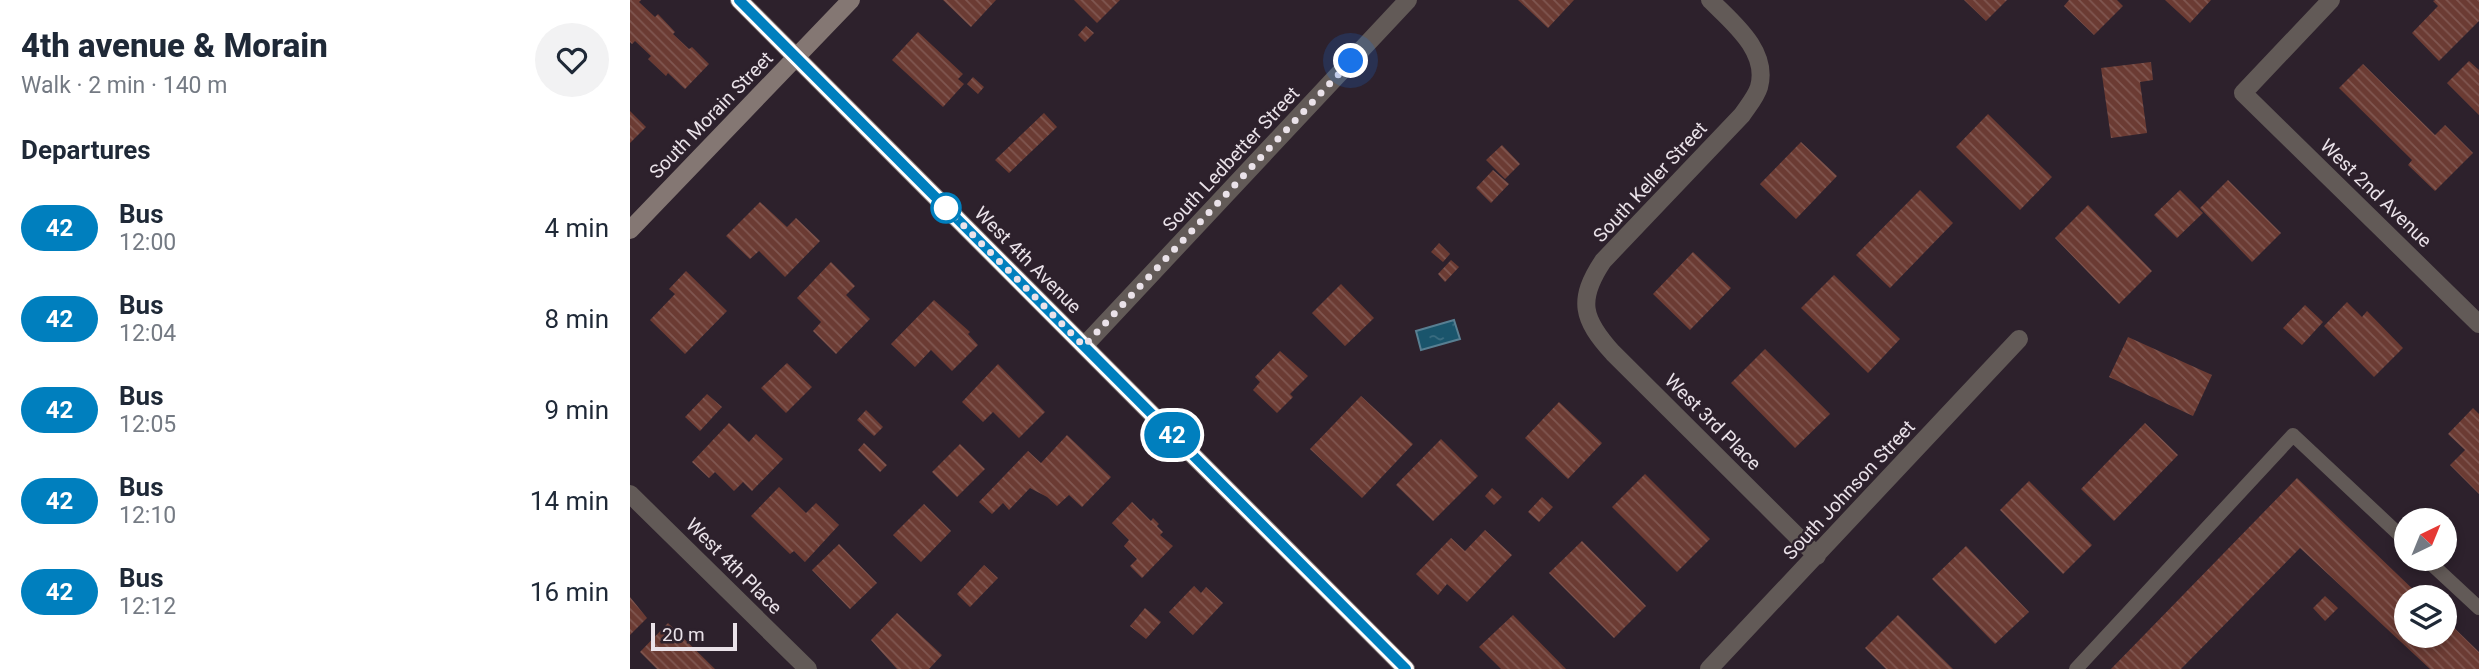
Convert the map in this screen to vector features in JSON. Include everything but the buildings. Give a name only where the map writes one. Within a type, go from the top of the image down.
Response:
[{"type":"street","name":"West 4th Avenue","points":[[739,0],[1406,669]]},
{"type":"street","name":"South Morain Street","points":[[630,229],[851,0]]},
{"type":"street","name":"South Ledbetter Street","points":[[1084,346],[1408,0]]},
{"type":"street","name":"South Keller Street","points":[[1587,313],[1585,297],[1591,279],[1603,261],[1742,115],[1759,86],[1758,59],[1750,44],[1739,28],[1710,0]]},
{"type":"street","name":"West 2nd Avenue","points":[[2331,0],[2243,93],[2479,324]]},
{"type":"street","name":"West 3rd Place","points":[[1587,313],[1594,328],[1613,353],[1817,556]]},
{"type":"street","name":"South Johnson Street","points":[[1709,669],[2020,339]]},
{"type":"street","name":"West 4th Place","points":[[630,494],[808,669]]},
{"type":"lane","points":[[2076,669],[2293,436],[2394,530]]},
{"type":"lane","points":[[2439,571],[2479,608]]},
{"type":"water","points":[[1454,320],[1460,339],[1421,350],[1416,331]]},
{"type":"bus line","name":"42","points":[[739,0],[1406,669]]},
{"type":"route","points":[[946,208],[1084,346],[1351,61]]}]
